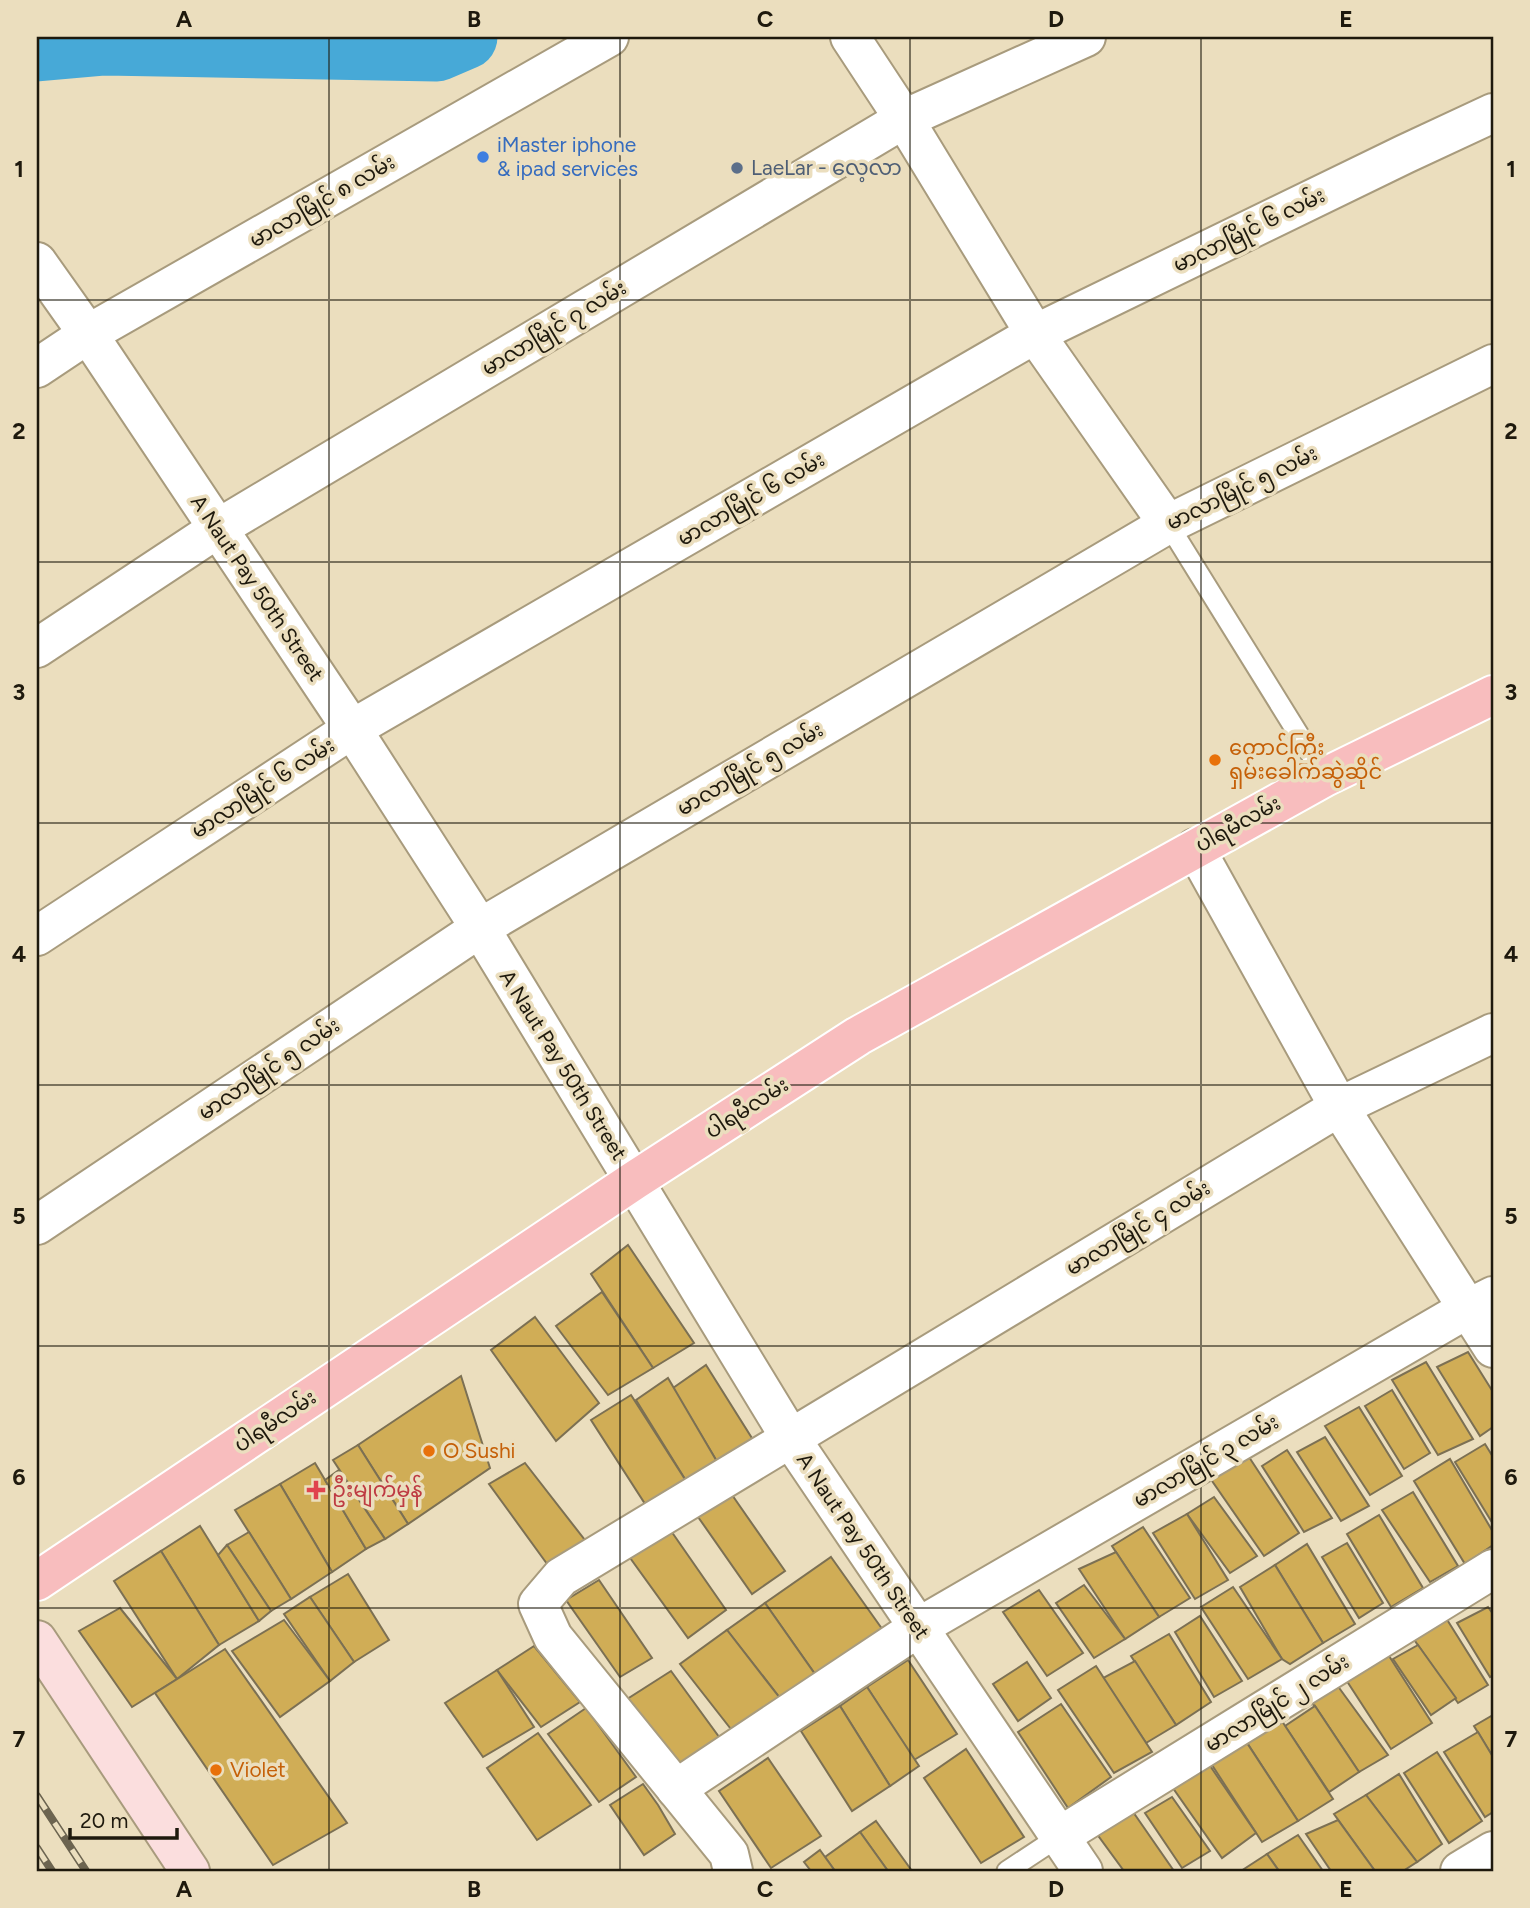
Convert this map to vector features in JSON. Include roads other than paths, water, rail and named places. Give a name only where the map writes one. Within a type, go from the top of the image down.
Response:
[{"type":"main road","name":"ပါရမီလမ်း","points":[[37,1581],[635,1180],[858,1036],[1325,776],[1493,695]]},
{"type":"main road","points":[[37,1640],[190,1871]]},
{"type":"street","name":"မာလာမြိုင် ၈ လမ်း","points":[[37,368],[88,334],[609,37]]},
{"type":"street","points":[[850,37],[904,119],[1035,334],[1168,524]]},
{"type":"street","name":"မာလာမြိုင် ၇ လမ်း","points":[[37,648],[217,529],[904,119],[1086,37]]},
{"type":"street","name":"မာလာမြိုင် ၆ လမ်း","points":[[37,936],[352,729],[1035,334],[1405,153],[1493,113]]},
{"type":"street","name":"A Naut Pay 50th Street","points":[[37,262],[352,729],[480,928],[791,1439],[1083,1871]]},
{"type":"street","name":"မာလာမြိုင် ၅ လမ်း","points":[[37,1225],[480,928],[1168,524],[1493,364]]},
{"type":"street","points":[[1195,848],[1339,1107],[1480,1302],[1493,1348]]},
{"type":"street","name":"မာလာမြိုင် ၄ လမ်း","points":[[676,1789],[553,1636],[538,1604],[561,1577],[1339,1107],[1493,1033]]},
{"type":"street","name":"မာလာမြိုင် ၃ လမ်း","points":[[676,1789],[919,1627],[1480,1302]]},
{"type":"street","name":"မာလာမြိုင် ၂ လမ်း","points":[[1060,1836],[1493,1569]]},
{"type":"street","points":[[676,1789],[729,1854],[733,1871]]},
{"type":"street","points":[[1460,1871],[1493,1851]]},
{"type":"lane","points":[[1168,524],[1325,776]]},
{"type":"lane","points":[[1007,1871],[1060,1836]]},
{"type":"waterway","points":[[37,49],[105,43],[437,49],[465,37]]},
{"type":"railway","points":[[37,1796],[86,1871]]},
{"type":"railway","points":[[37,1848],[52,1871]]},
{"type":"place","name":"iMaster iphone & ipad services","points":[[483,157]]},
{"type":"place","name":"LaeLar - လေ့လာ","points":[[737,168]]},
{"type":"place","name":"တောင်ကြီး ရှမ်းခေါက်ဆွဲဆိုင်","points":[[1215,760]]},
{"type":"place","name":"O Sushi","points":[[429,1451]]},
{"type":"place","name":"ဦးမျက်မှန်","points":[[316,1490]]},
{"type":"place","name":"Violet","points":[[216,1770]]}]
